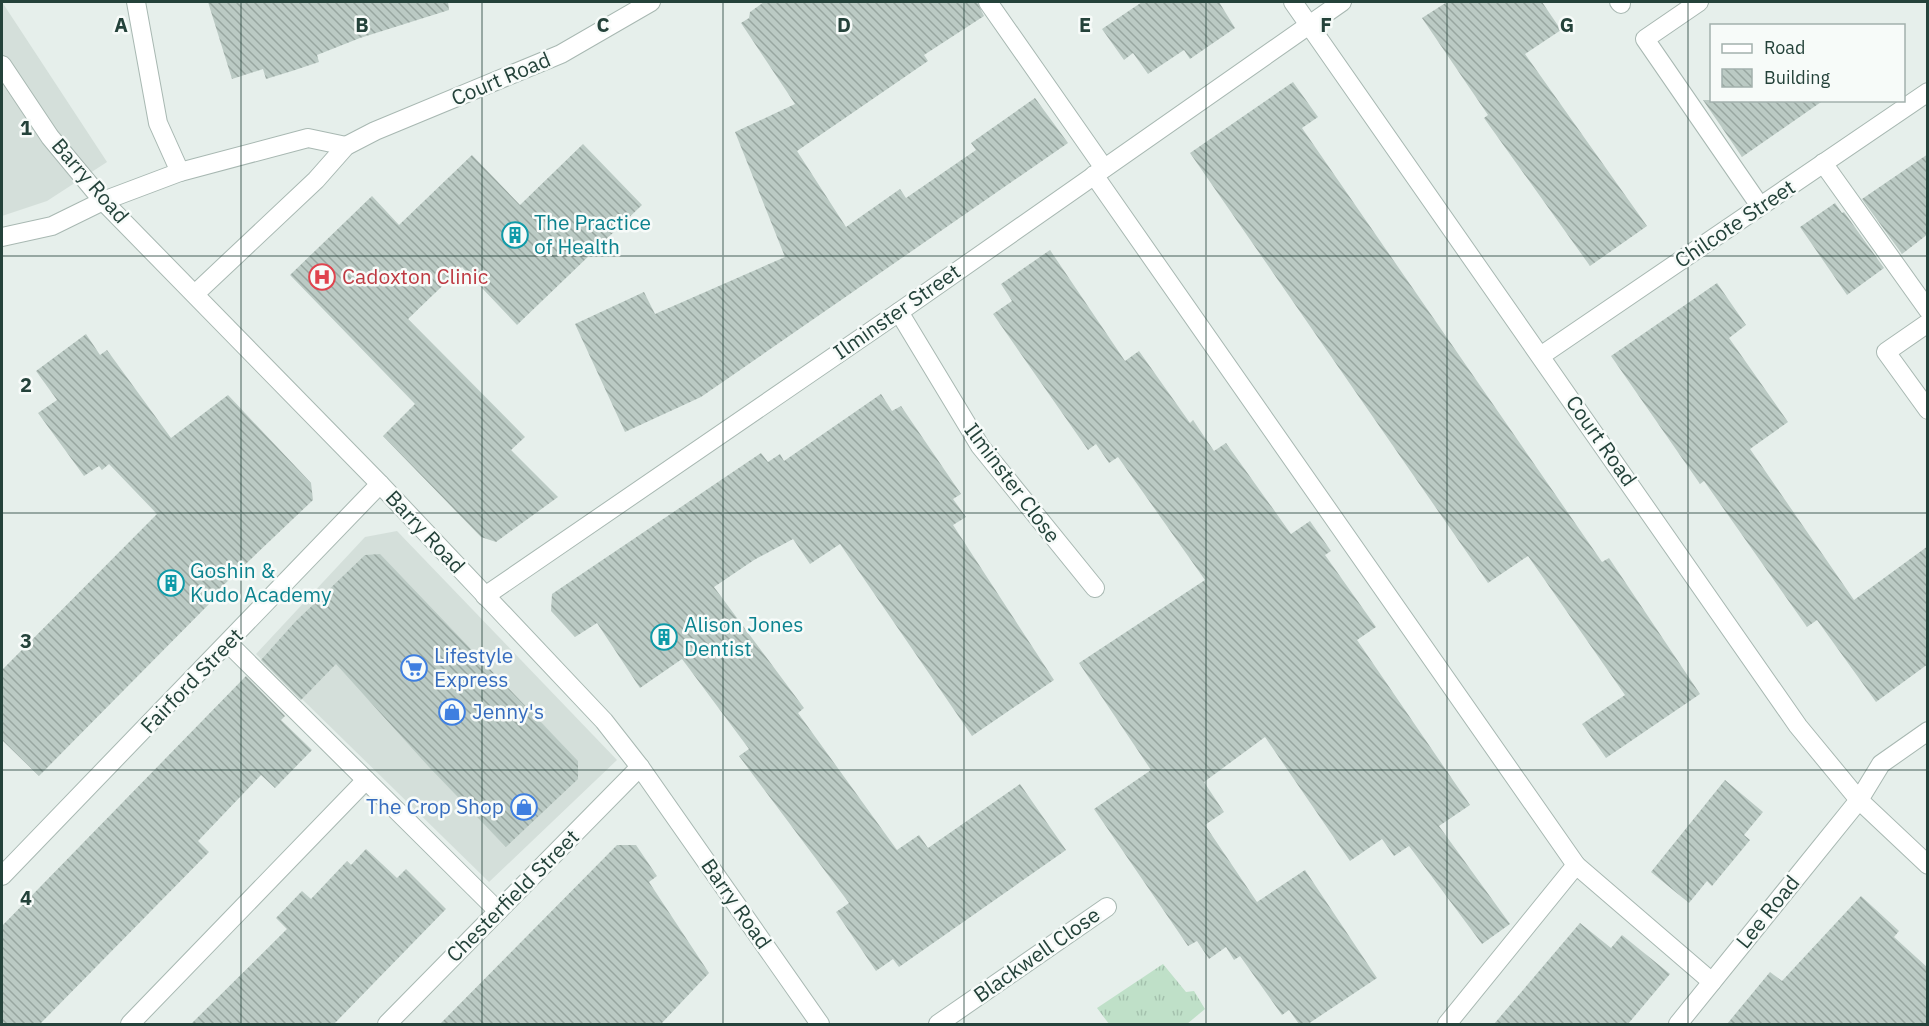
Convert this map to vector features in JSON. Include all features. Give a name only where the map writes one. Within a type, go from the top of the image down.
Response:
[{"type":"street","points":[[136,2],[158,123],[180,172]]},
{"type":"street","name":"Court Road","points":[[196,294],[316,180],[346,146],[375,131],[561,54],[651,2]]},
{"type":"street","points":[[988,2],[1099,172],[1576,865],[1712,982]]},
{"type":"street","name":"Court Road","points":[[1293,2],[1542,355],[1798,726],[1859,800],[1928,865]]},
{"type":"street","name":"Ilminster Street","points":[[485,596],[899,312],[1342,2]]},
{"type":"street","points":[[1699,2],[1645,39],[1760,206]]},
{"type":"street","name":"Barry Road","points":[[2,65],[50,136],[103,201],[380,484],[604,722],[640,767],[820,1024]]},
{"type":"street","name":"Chilcote Street","points":[[1542,355],[1928,92]]},
{"type":"street","points":[[2,237],[52,226],[103,201],[180,172],[308,138],[346,146]]},
{"type":"street","points":[[1823,164],[1928,310]]},
{"type":"street","name":"Ilminster Close","points":[[899,312],[980,446],[1095,588]]},
{"type":"street","points":[[1928,322],[1886,352],[1928,410]]},
{"type":"street","name":"Fairford Street","points":[[2,876],[380,484]]},
{"type":"street","points":[[228,643],[498,911]]},
{"type":"street","name":"Lee Road","points":[[1678,1024],[1859,800],[1881,764],[1928,731]]},
{"type":"street","name":"Chesterfield Street","points":[[387,1024],[640,767]]},
{"type":"street","points":[[130,1024],[366,780]]},
{"type":"street","points":[[1447,1024],[1576,865]]},
{"type":"street","name":"Blackwell Close","points":[[938,1024],[1107,907]]},
{"type":"shaded area","points":[[2,2],[107,162],[47,201],[2,216]]},
{"type":"shaded area","points":[[397,531],[617,760],[489,882],[256,654],[365,537]]},
{"type":"green space","points":[[1163,964],[1186,992],[1194,991],[1205,1009],[1187,1024],[1109,1024],[1097,1008]]},
{"type":"building","points":[[208,2],[448,2],[449,10],[360,38],[317,55],[319,62],[292,71],[266,79],[263,69],[232,79]]},
{"type":"building","points":[[764,2],[977,2],[984,16],[924,55],[928,61],[797,151],[846,227],[900,189],[906,198],[976,150],[971,143],[1035,98],[1068,143],[701,397],[625,432],[575,324],[644,292],[655,314],[785,257],[735,132],[795,104],[741,23],[749,18],[750,12]]},
{"type":"building","points":[[1142,2],[1219,2],[1235,28],[1190,59],[1184,50],[1148,74],[1133,53],[1124,60],[1102,29]]},
{"type":"building","points":[[1447,2],[1542,2],[1561,30],[1525,54],[1647,226],[1590,266],[1484,118],[1488,115],[1422,18]]},
{"type":"building","points":[[1293,82],[1318,117],[1302,128],[1602,562],[1609,558],[1700,694],[1606,758],[1582,724],[1625,695],[1528,556],[1488,583],[1190,153]]},
{"type":"building","points":[[1703,100],[1710,100],[1710,102],[1821,102],[1742,157]]},
{"type":"building","points":[[583,144],[642,205],[517,325],[462,267],[408,319],[525,437],[511,450],[558,497],[496,542],[481,537],[383,436],[415,404],[290,275],[372,196],[399,225],[472,155],[520,205]]},
{"type":"building","points":[[1928,154],[1928,234],[1902,254],[1862,199]]},
{"type":"building","points":[[1835,203],[1884,268],[1847,295],[1800,227]]},
{"type":"building","points":[[1050,250],[1125,361],[1139,351],[1190,423],[1193,420],[1214,451],[1226,443],[1291,534],[1310,521],[1331,551],[1325,555],[1376,627],[1357,640],[1470,805],[1439,826],[1510,924],[1482,944],[1409,846],[1394,856],[1382,839],[1350,861],[1265,737],[1204,782],[1224,812],[1205,825],[1257,902],[1305,870],[1377,978],[1308,1024],[1299,1024],[1289,1010],[1282,1015],[1240,956],[1234,960],[1226,947],[1209,959],[1197,941],[1188,946],[1094,809],[1151,770],[1079,663],[1205,580],[1118,457],[1109,463],[1096,444],[1088,450],[993,314],[1012,301],[1001,284]]},
{"type":"building","points":[[1717,283],[1746,325],[1729,338],[1788,422],[1750,449],[1854,600],[1928,546],[1928,664],[1876,702],[1817,620],[1807,627],[1704,481],[1700,484],[1611,356]]},
{"type":"building","points":[[86,334],[100,355],[107,350],[171,438],[228,395],[311,483],[313,500],[211,597],[213,600],[39,776],[2,740],[2,670],[157,514],[109,464],[102,470],[99,466],[84,476],[38,413],[57,400],[36,371]]},
{"type":"building","points":[[881,394],[892,411],[901,406],[961,494],[953,499],[966,517],[953,525],[1054,680],[972,736],[840,544],[810,564],[793,539],[754,560],[714,587],[804,708],[798,713],[897,850],[919,835],[928,848],[1020,784],[1066,850],[899,967],[893,959],[876,971],[836,912],[849,903],[739,756],[749,749],[682,659],[640,688],[597,623],[575,637],[551,611],[552,594],[761,453],[768,462],[780,454],[784,461]]},
{"type":"building","points":[[380,554],[578,761],[578,779],[506,847],[429,767],[336,664],[301,700],[261,660],[295,622],[365,555]]},
{"type":"building","points":[[246,676],[285,716],[281,720],[312,750],[275,788],[261,775],[198,841],[209,852],[40,1024],[2,1024],[2,926]]},
{"type":"building","points":[[1725,780],[1763,812],[1744,835],[1750,840],[1712,886],[1707,881],[1689,903],[1651,872]]},
{"type":"building","points":[[617,845],[636,845],[657,876],[649,882],[709,973],[661,1024],[440,1024]]},
{"type":"building","points":[[366,849],[397,878],[406,869],[446,909],[334,1024],[191,1024],[287,929],[276,918],[302,891],[311,899],[347,861],[351,865]]},
{"type":"building","points":[[1861,896],[1899,931],[1894,937],[1928,968],[1928,1024],[1727,1024],[1770,972],[1782,981]]},
{"type":"building","points":[[1580,923],[1611,948],[1622,935],[1670,974],[1628,1024],[1494,1024]]},
{"type":"place","name":"The Practice of Health","points":[[515,235]]},
{"type":"place","name":"Cadoxton Clinic","points":[[322,277]]},
{"type":"place","name":"Goshin & Kudo Academy","points":[[171,583]]},
{"type":"place","name":"Alison Jones Dentist","points":[[664,637]]},
{"type":"place","name":"Lifestyle Express","points":[[414,668]]},
{"type":"place","name":"Jenny's","points":[[452,712]]},
{"type":"place","name":"The Crop Shop","points":[[524,807]]}]
